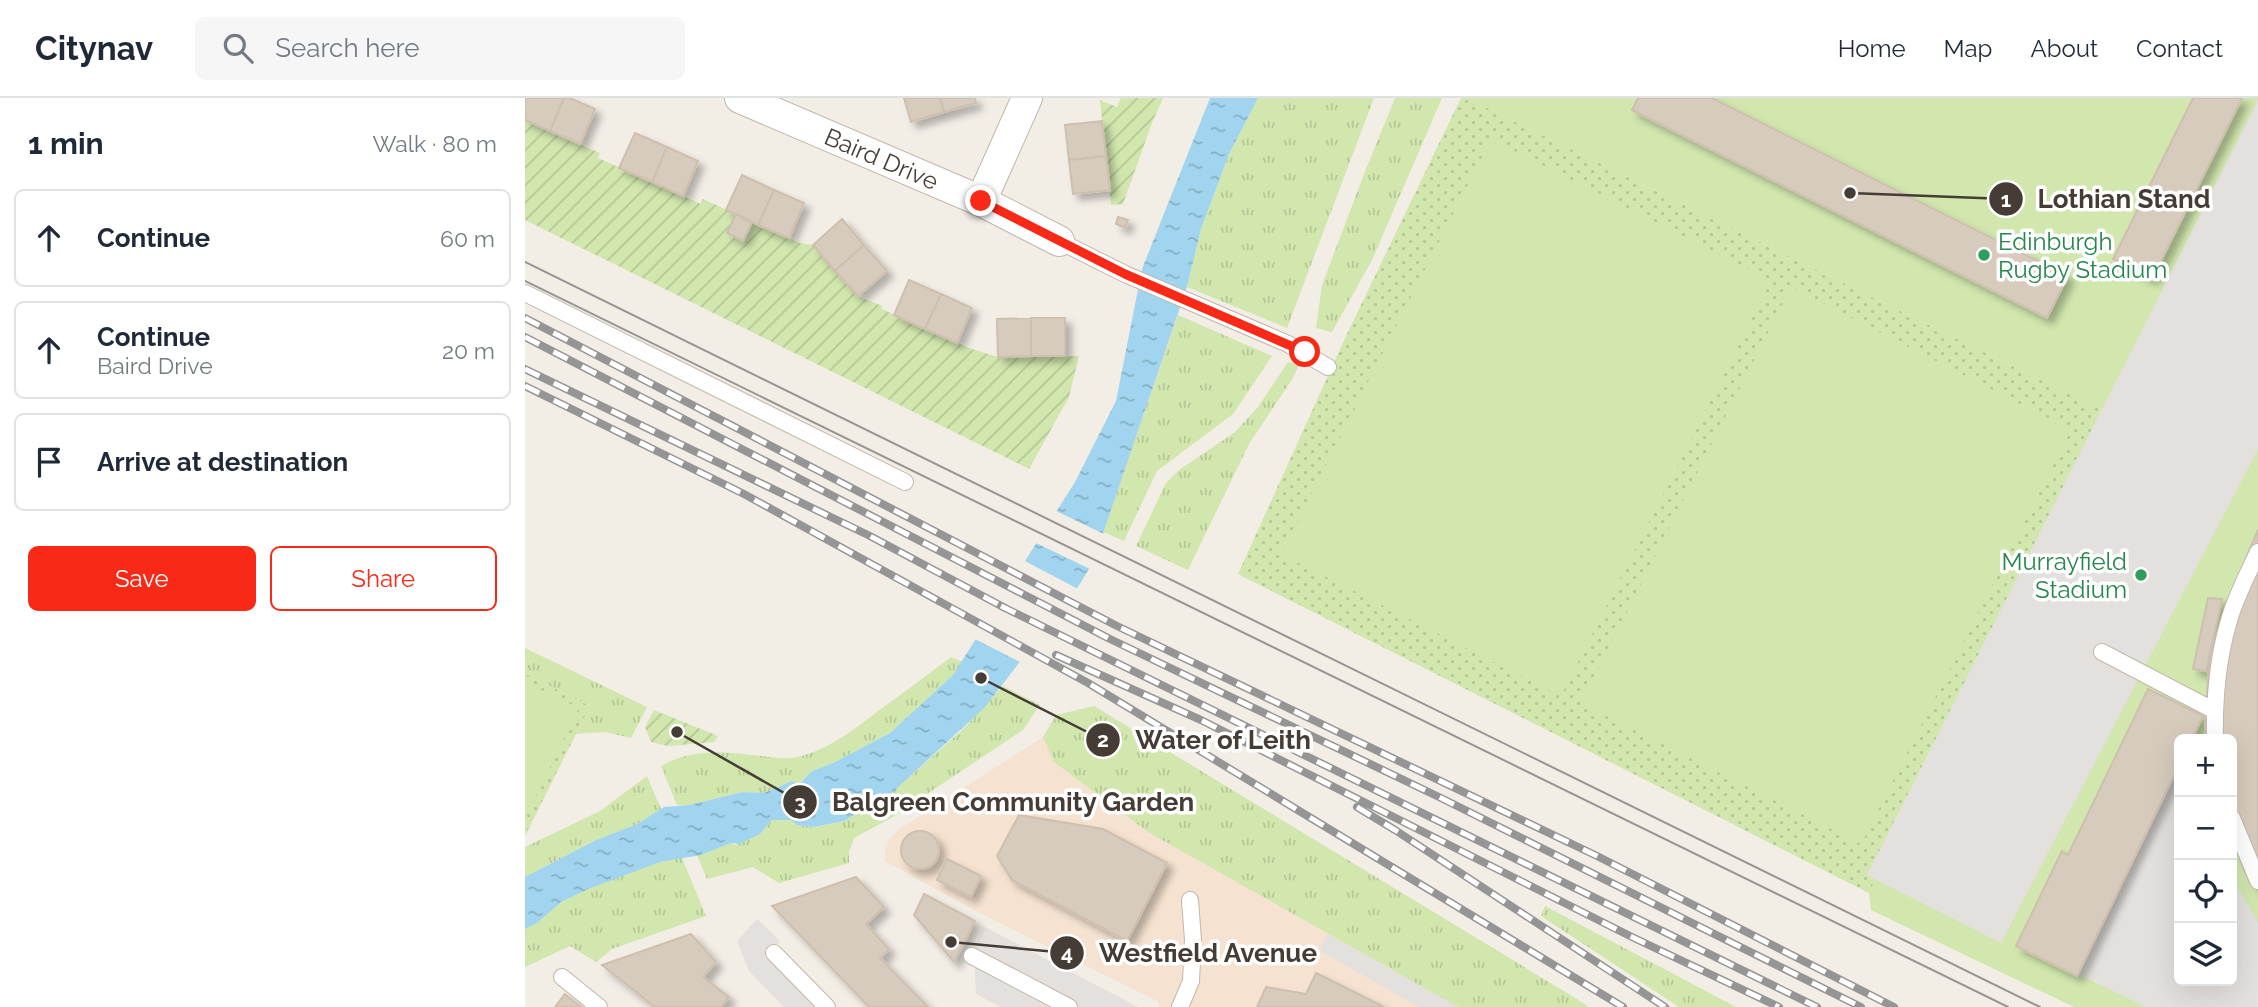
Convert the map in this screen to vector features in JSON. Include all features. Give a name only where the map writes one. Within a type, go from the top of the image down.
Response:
[{"type":"street","name":"Baird Drive","points":[[740,98],[981,201],[1059,241]]},
{"type":"street","points":[[981,201],[1027,98]]},
{"type":"lane","points":[[1059,241],[1125,274],[1305,352],[1328,368]]},
{"type":"lane","points":[[525,293],[905,482]]},
{"type":"lane","points":[[2215,734],[2214,711],[2222,651],[2232,611],[2258,552]]},
{"type":"lane","points":[[2102,652],[2214,711]]},
{"type":"lane","points":[[2237,830],[2258,881]]},
{"type":"lane","points":[[1180,1007],[1191,981],[1193,940],[1190,900]]},
{"type":"lane","points":[[774,953],[827,1007]]},
{"type":"lane","points":[[972,956],[1069,1007]]},
{"type":"lane","points":[[562,977],[599,1007]]},
{"type":"shaded area","name":"Murrayfield Stadium","points":[[2258,100],[2258,449],[2001,943],[1867,875]]},
{"type":"shaded area","points":[[1043,737],[1348,939],[1471,1007],[1159,1007],[1159,1002],[972,909],[885,861],[885,845],[898,830]]},
{"type":"shaded area","points":[[2174,776],[2174,986],[2237,986],[2237,886],[2258,922],[2258,1007],[2146,1007],[2078,974]]},
{"type":"shaded area","points":[[757,919],[780,941],[765,956],[815,1007],[784,1007],[749,971],[737,941]]},
{"type":"shaded area","points":[[983,926],[1138,1007],[1001,1007],[976,994],[974,950]]},
{"type":"shaded area","points":[[1328,934],[1458,1007],[1419,1007],[1319,950]]},
{"type":"green space","points":[[1121,98],[1163,98],[1123,204],[1111,205],[1100,100],[1117,107]]},
{"type":"green space","points":[[1258,98],[1374,98],[1287,328],[1187,287],[1201,229],[1229,154]]},
{"type":"green space","points":[[1395,98],[1442,98],[1372,260],[1332,332],[1316,328],[1322,285]]},
{"type":"green space","points":[[1461,98],[1467,98],[2104,411],[1869,893],[1238,574],[1346,336]]},
{"type":"green space","points":[[1467,98],[2258,98],[2258,1007],[2074,1007],[1871,910],[1869,893],[2104,411]]},
{"type":"green space","points":[[525,120],[600,153],[598,158],[701,204],[703,199],[736,214],[727,233],[752,222],[800,243],[813,245],[858,296],[969,348],[998,357],[1079,356],[1069,397],[1029,469],[525,220]]},
{"type":"green space","points":[[1491,139],[1771,281],[1561,696],[1281,554]]},
{"type":"green space","points":[[1791,287],[2071,430],[1861,844],[1581,703]]},
{"type":"green space","points":[[1178,315],[1272,356],[1233,414],[1157,471],[1124,541],[1103,532]]},
{"type":"green space","points":[[1288,362],[1299,365],[1293,378],[1249,444],[1188,570],[1136,546],[1166,483],[1179,470],[1235,432],[1258,407]]},
{"type":"green space","points":[[525,648],[647,707],[631,738],[605,732],[576,734],[590,706],[525,674]]},
{"type":"green space","points":[[951,657],[963,662],[953,675],[890,733],[812,771],[798,784],[793,781],[764,793],[743,792],[689,805],[677,805],[661,766],[697,754],[735,753],[784,758],[810,753],[852,730]]},
{"type":"green space","points":[[525,674],[590,706],[525,836]]},
{"type":"green space","points":[[525,682],[579,708],[525,818]]},
{"type":"green space","points":[[1003,686],[1040,705],[1023,730],[891,818],[854,838],[849,852],[849,863],[779,883],[753,867],[707,879],[697,855],[731,843],[735,845],[760,834],[772,820],[791,820],[797,825],[815,827],[844,821],[877,801],[879,804],[961,731]]},
{"type":"green space","points":[[1094,706],[1589,1007],[1458,1007],[1148,832],[1054,762],[1043,737],[1056,715]]},
{"type":"green space","points":[[654,710],[718,736],[714,742],[668,746],[651,742],[645,727]]},
{"type":"green space","points":[[647,776],[661,809],[637,824],[594,841],[525,877],[525,847],[600,811]]},
{"type":"green space","points":[[682,858],[706,916],[612,949],[596,962],[570,946],[525,967],[525,929],[560,903],[619,875]]},
{"type":"green space","points":[[1545,906],[1736,1007],[1679,1007],[1541,916]]},
{"type":"water","points":[[1210,98],[1258,98],[1229,154],[1201,229],[1187,287],[1094,560],[1080,584],[985,707],[880,804],[877,801],[844,821],[814,827],[797,825],[791,820],[772,820],[760,834],[739,844],[731,843],[701,855],[660,862],[588,889],[561,902],[537,923],[525,929],[525,877],[594,841],[637,824],[664,807],[689,805],[743,792],[764,793],[792,781],[799,784],[812,771],[890,733],[953,675],[1075,482],[1116,401],[1142,269]]},
{"type":"pier","points":[[1054,510],[1106,535],[1092,570],[1034,542]]},
{"type":"pier","points":[[1023,560],[1080,590],[1024,664],[973,638]]},
{"type":"building","points":[[525,98],[564,98],[550,131],[525,120]]},
{"type":"building","points":[[564,98],[595,109],[580,144],[550,131]]},
{"type":"building","points":[[904,98],[940,98],[944,112],[911,122]]},
{"type":"building","points":[[940,98],[975,98],[976,103],[944,112]]},
{"type":"building","points":[[1638,98],[1712,98],[2068,276],[2047,318],[1632,110]]},
{"type":"building","points":[[2193,98],[2242,98],[2152,279],[2113,259]]},
{"type":"building","points":[[1102,121],[1106,156],[1069,160],[1065,125]]},
{"type":"building","points":[[635,133],[667,147],[652,182],[619,168]]},
{"type":"building","points":[[667,147],[698,161],[683,196],[652,182]]},
{"type":"building","points":[[1106,156],[1110,190],[1073,194],[1069,160]]},
{"type":"building","points":[[742,175],[774,190],[758,225],[726,210]]},
{"type":"building","points":[[774,190],[804,203],[789,238],[758,225]]},
{"type":"building","points":[[736,214],[752,222],[743,241],[727,233]]},
{"type":"building","points":[[1118,217],[1128,220],[1125,228],[1116,224]]},
{"type":"building","points":[[842,219],[864,245],[835,271],[813,245]]},
{"type":"building","points":[[864,245],[887,271],[858,296],[835,271]]},
{"type":"building","points":[[909,280],[941,294],[925,329],[894,315]]},
{"type":"building","points":[[941,294],[972,308],[957,343],[925,329]]},
{"type":"building","points":[[1031,318],[1031,356],[998,357],[997,319]]},
{"type":"building","points":[[1031,318],[1065,318],[1065,356],[1031,356]]},
{"type":"building","points":[[2258,530],[2258,891],[2237,852],[2237,734],[2205,734],[2210,655],[2230,596]]},
{"type":"building","points":[[2208,598],[2222,599],[2206,671],[2193,669]]},
{"type":"building","points":[[2148,689],[2203,716],[2194,734],[2174,734],[2174,775],[2077,976],[2016,946],[2062,851],[2068,855]]},
{"type":"building","points":[[1019,815],[1103,829],[1167,863],[1127,941],[1012,880],[997,856]]},
{"type":"building","points":[[920,831],[934,836],[939,850],[934,864],[920,869],[906,864],[901,850],[906,836]]},
{"type":"building","points":[[947,859],[981,876],[971,897],[937,880]]},
{"type":"building","points":[[856,877],[884,907],[866,924],[889,949],[880,958],[928,1007],[869,1007],[772,906]]},
{"type":"building","points":[[924,894],[975,921],[954,962],[914,915]]},
{"type":"building","points":[[691,934],[716,962],[703,977],[729,997],[721,1007],[655,1007],[602,965]]},
{"type":"building","points":[[1316,973],[1384,1007],[1257,1007],[1266,987],[1306,994]]},
{"type":"building","points":[[565,994],[581,1007],[555,1007]]},
{"type":"tram line","points":[[525,262],[2040,1007]]},
{"type":"tram line","points":[[525,281],[2008,1007]]},
{"type":"railway","points":[[525,318],[1117,626],[1597,856],[1894,1007]]},
{"type":"railway","points":[[525,337],[1110,639],[1439,797],[1861,1007]]},
{"type":"railway","points":[[525,369],[870,536],[1007,609]]},
{"type":"railway","points":[[525,386],[744,494],[1088,683],[1623,1007]]},
{"type":"railway","points":[[1001,606],[1817,1007]]},
{"type":"railway","points":[[1056,655],[1201,720],[1632,937],[1779,1007]]},
{"type":"railway","points":[[1357,807],[1665,1007]]},
{"type":"place","name":"Lothian Stand","points":[[1850,193]]},
{"type":"place","name":"Edinburgh Rugby Stadium","points":[[1984,255]]},
{"type":"place","name":"Murrayfield Stadium","points":[[2141,575]]},
{"type":"place","name":"Water of Leith","points":[[981,678]]},
{"type":"place","name":"Balgreen Community Garden","points":[[677,732]]},
{"type":"place","name":"Westfield Avenue","points":[[951,942]]},
{"type":"route","points":[[981,201],[1125,274],[1305,352]]}]
